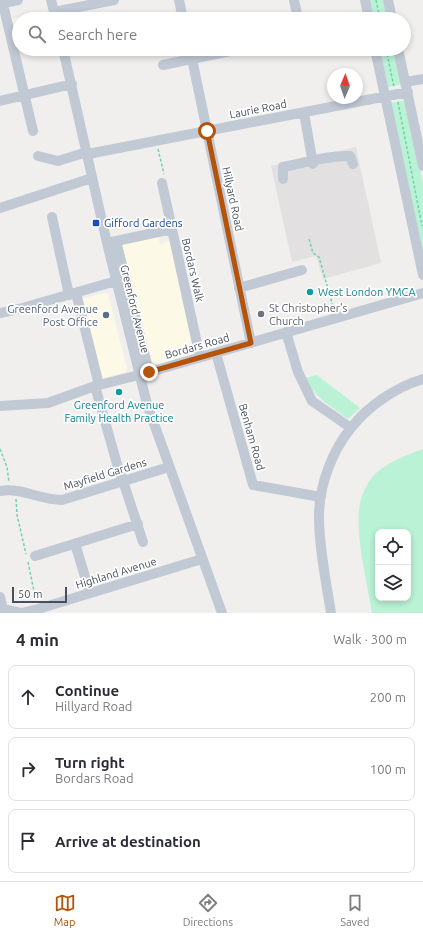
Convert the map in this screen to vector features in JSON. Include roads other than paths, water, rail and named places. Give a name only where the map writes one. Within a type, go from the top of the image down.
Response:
[{"type":"street","points":[[12,47],[1,3],[18,0]]},
{"type":"street","points":[[51,0],[54,12]]},
{"type":"street","points":[[67,12],[114,0]]},
{"type":"street","points":[[179,0],[182,12]]},
{"type":"street","points":[[294,0],[297,12]]},
{"type":"street","points":[[365,0],[368,12]]},
{"type":"street","points":[[388,0],[391,12]]},
{"type":"street","points":[[14,56],[33,131]]},
{"type":"street","name":"Greenford Avenue","points":[[65,56],[92,178],[111,242],[116,281],[144,374],[147,404],[222,613]]},
{"type":"street","name":"Hillyard Road","points":[[191,56],[251,343]]},
{"type":"street","points":[[163,65],[206,56]]},
{"type":"street","points":[[376,56],[423,275]]},
{"type":"street","points":[[400,56],[423,166]]},
{"type":"street","name":"Laurie Road","points":[[38,156],[58,161],[87,153],[385,97],[423,78]]},
{"type":"street","points":[[0,101],[72,84]]},
{"type":"street","points":[[304,113],[313,163]]},
{"type":"street","points":[[283,178],[283,168],[313,163],[339,155],[350,156],[353,164]]},
{"type":"street","points":[[0,208],[92,178]]},
{"type":"street","points":[[162,183],[172,229]]},
{"type":"street","points":[[52,217],[97,386],[112,450],[143,542]]},
{"type":"street","name":"Bordars Walk","points":[[111,242],[172,229],[200,357]]},
{"type":"street","points":[[111,242],[144,374]]},
{"type":"street","points":[[239,288],[302,270]]},
{"type":"street","points":[[0,313],[116,281]]},
{"type":"street","name":"Bordars Road","points":[[0,406],[48,403],[97,386],[144,374],[423,293]]},
{"type":"street","points":[[286,332],[298,372],[312,401],[351,428]]},
{"type":"street","name":"Benham Road","points":[[216,353],[253,485],[321,497]]},
{"type":"street","points":[[330,613],[320,535],[319,515],[324,483],[330,467],[339,446],[351,428],[368,410],[389,395],[423,379]]},
{"type":"street","name":"Mayfield Gardens","points":[[8,490],[46,499],[62,500],[169,467]]},
{"type":"street","points":[[35,556],[138,524]]},
{"type":"street","points":[[76,546],[90,593]]},
{"type":"street","name":"Highland Avenue","points":[[0,597],[3,609],[20,613],[38,609],[202,559]]},
{"type":"place","name":"Gifford Gardens","points":[[96,223]]},
{"type":"place","name":"West London YMCA","points":[[310,292]]},
{"type":"place","name":"St Christopher's Church","points":[[261,314]]},
{"type":"place","name":"Greenford Avenue Post Office","points":[[106,315]]},
{"type":"place","name":"Greenford Avenue Family Health Practice","points":[[119,392]]}]
